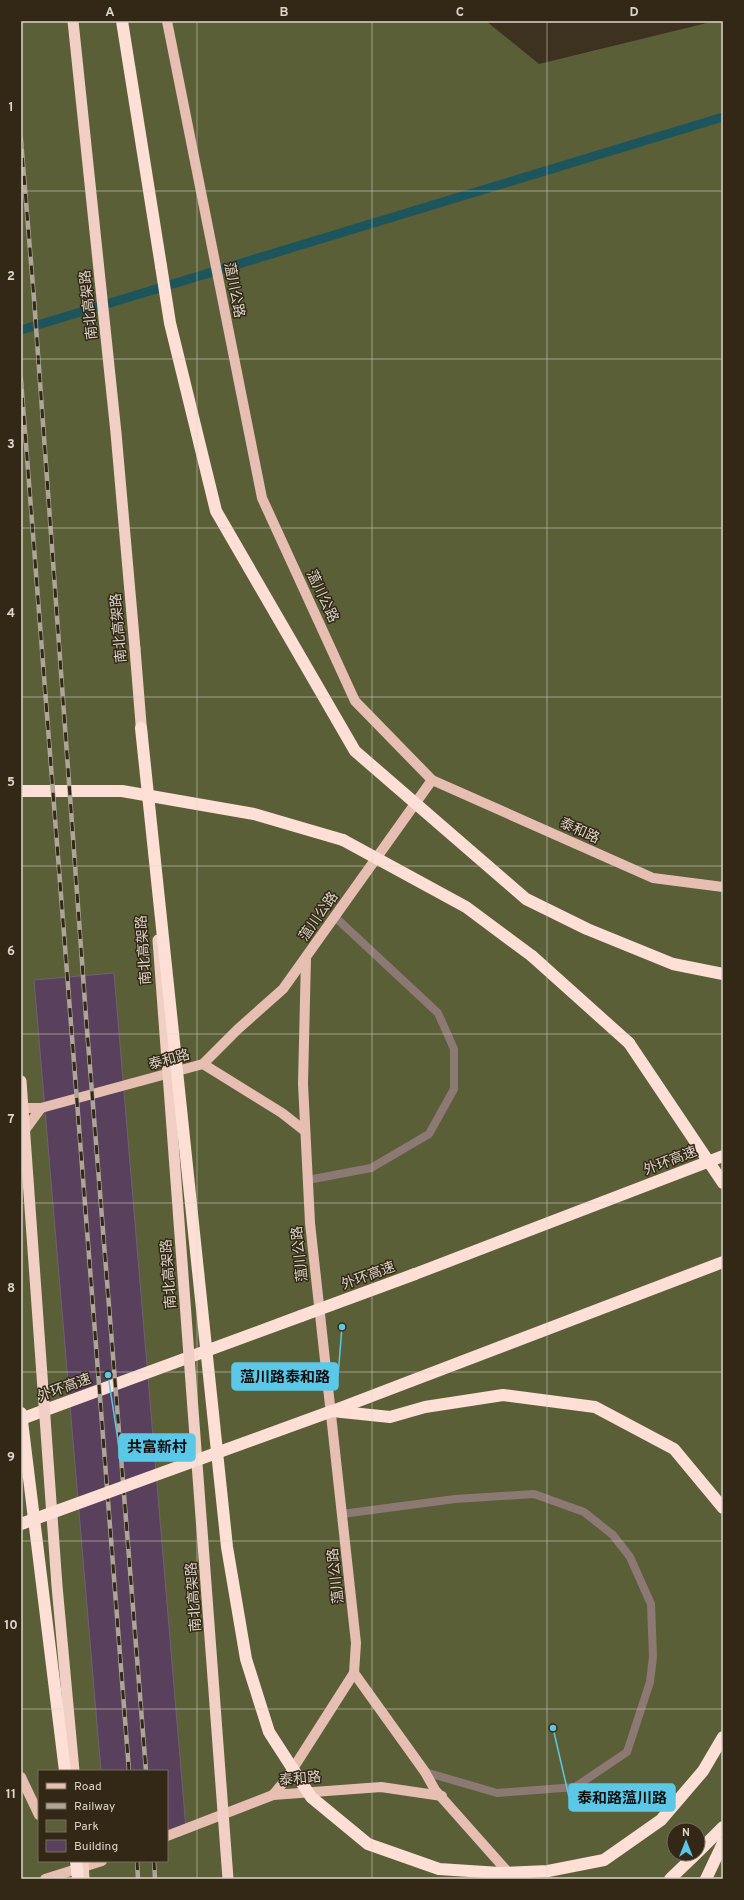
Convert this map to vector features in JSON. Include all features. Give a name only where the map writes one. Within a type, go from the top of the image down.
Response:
[{"type":"highway","points":[[122,21],[170,323],[216,511],[355,751],[526,899],[587,929],[673,964],[723,974]]},
{"type":"highway","name":"南北高架路","points":[[74,22],[116,434],[141,728],[228,1879]]},
{"type":"highway","points":[[141,728],[227,1547],[246,1659],[269,1732],[311,1797],[368,1844],[439,1869],[500,1873],[548,1871],[604,1860],[661,1820],[703,1771],[723,1737]]},
{"type":"highway","points":[[21,791],[122,791],[254,814],[343,840],[466,907],[532,956],[629,1043],[723,1183]]},
{"type":"highway","points":[[21,1081],[57,1586],[74,1770]]},
{"type":"highway","name":"外环高速","points":[[21,1419],[415,1274],[723,1156]]},
{"type":"highway","points":[[21,1524],[332,1411],[723,1262]]},
{"type":"highway","points":[[332,1411],[390,1417],[425,1407],[503,1395],[595,1407],[674,1449],[723,1508]]},
{"type":"highway","points":[[21,1413],[65,1770]]},
{"type":"highway","points":[[706,1844],[723,1827]]},
{"type":"highway","points":[[706,1879],[723,1843]]},
{"type":"highway","points":[[670,1879],[688,1862]]},
{"type":"highway","points":[[78,1879],[82,1863]]},
{"type":"highway","points":[[82,1863],[84,1879]]},
{"type":"main road","name":"蕰川公路","points":[[167,21],[262,498],[355,701],[432,780],[306,958],[303,1084],[310,1223],[356,1643],[354,1673]]},
{"type":"main road","name":"泰和路","points":[[432,780],[652,878],[723,887]]},
{"type":"main road","name":"泰和路","points":[[21,1108],[41,1108],[203,1064],[238,1029],[283,989],[306,958]]},
{"type":"main road","points":[[203,1064],[282,1113],[305,1131]]},
{"type":"main road","points":[[21,1136],[41,1108]]},
{"type":"main road","points":[[273,1795],[287,1778],[354,1673],[426,1772],[435,1790],[442,1796],[514,1879]]},
{"type":"main road","points":[[21,1777],[38,1813]]},
{"type":"main road","name":"泰和路","points":[[168,1836],[273,1795],[381,1787],[442,1796]]},
{"type":"main road","points":[[44,1879],[82,1863],[92,1862]]},
{"type":"lane","points":[[308,1180],[372,1168],[429,1134],[454,1089],[454,1049],[438,1014],[335,917]]},
{"type":"lane","points":[[342,1514],[455,1499],[534,1494],[584,1512],[613,1535],[630,1557],[651,1604],[653,1657],[650,1682],[627,1752],[575,1787],[497,1793],[426,1772]]},
{"type":"green space","points":[[21,21],[486,21],[539,64],[715,21],[723,21],[723,1879],[21,1879]]},
{"type":"building","points":[[114,973],[186,1829],[168,1830],[168,1770],[101,1770],[34,980]]},
{"type":"waterway","points":[[21,330],[723,117]]},
{"type":"railway","points":[[21,140],[34,299],[86,1017],[146,1770]]},
{"type":"railway","points":[[21,380],[129,1770]]},
{"type":"railway","points":[[137,1862],[138,1879]]},
{"type":"railway","points":[[154,1862],[155,1879]]},
{"type":"place","name":"蕰川路泰和路","points":[[342,1327]]},
{"type":"place","name":"共富新村","points":[[108,1375]]},
{"type":"place","name":"泰和路蕰川路","points":[[553,1728]]}]
